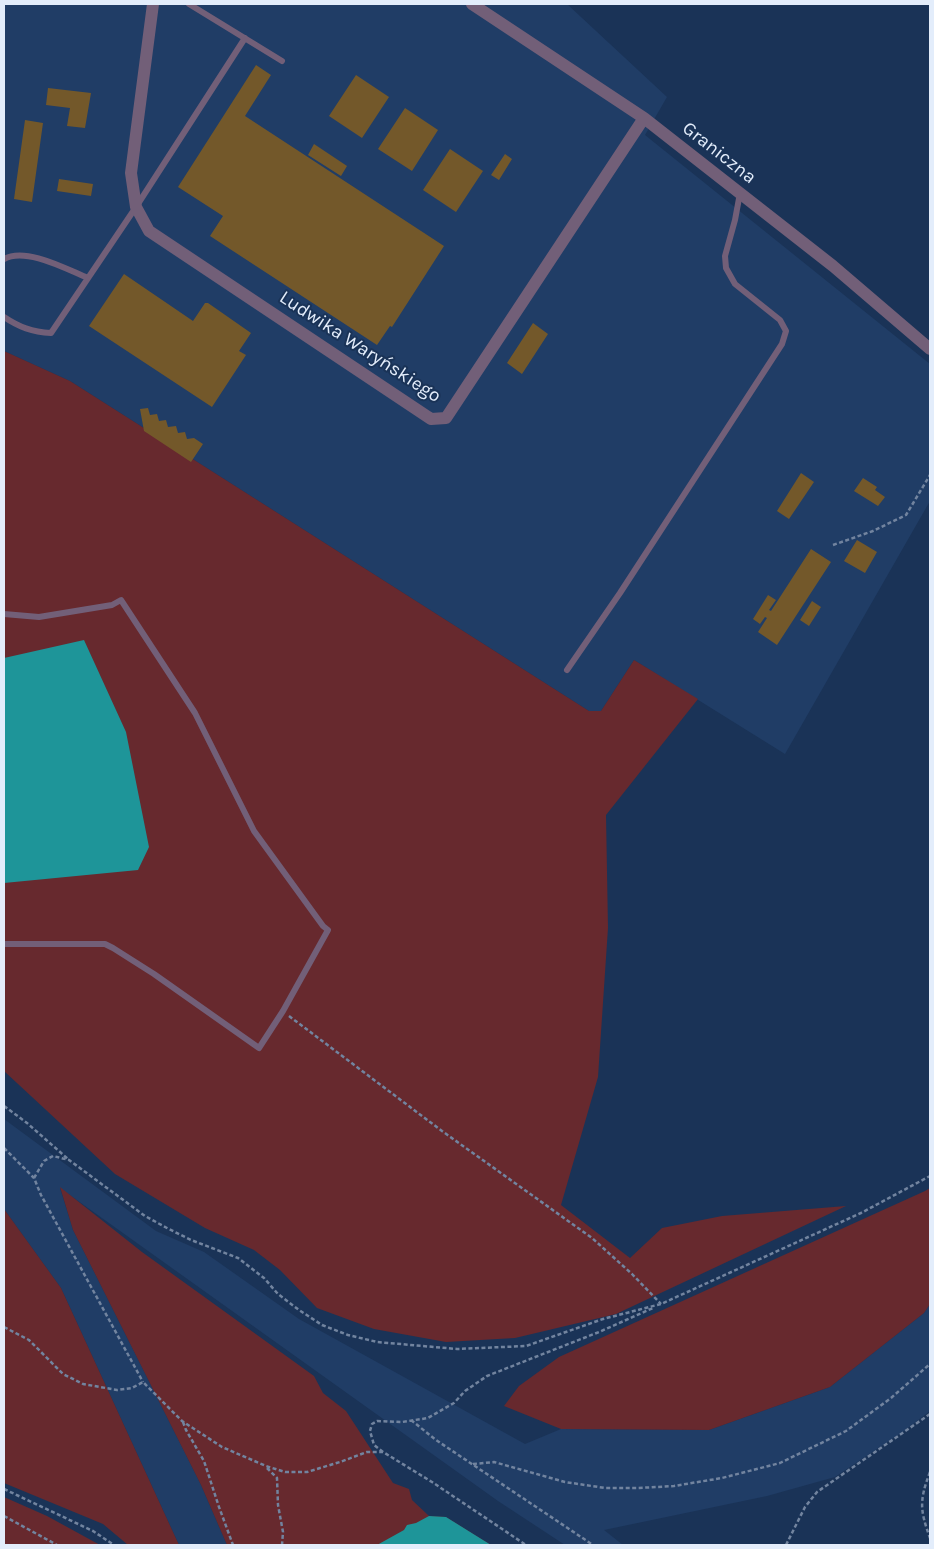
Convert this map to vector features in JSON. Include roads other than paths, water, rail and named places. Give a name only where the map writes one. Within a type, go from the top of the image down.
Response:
[{"type":"street","name":"Ludwika Waryńskiego","points":[[153,4],[131,173],[136,207],[149,231],[430,420],[446,418],[644,118]]},
{"type":"street","name":"Graniczna","points":[[472,4],[644,118],[833,266],[930,350]]},
{"type":"lane","points":[[189,4],[282,61]]},
{"type":"lane","points":[[4,317],[20,327],[36,332],[51,333],[136,207],[245,38]]},
{"type":"lane","points":[[567,670],[620,593],[782,344],[786,330],[780,320],[735,284],[726,268],[724,256],[735,220],[740,193]]},
{"type":"lane","points":[[4,258],[23,255],[39,258],[88,278]]},
{"type":"lane","points":[[4,614],[39,617],[112,605],[121,600],[195,713],[254,831],[323,926],[328,930],[283,1011],[259,1048],[154,974],[105,944],[4,944]]}]
